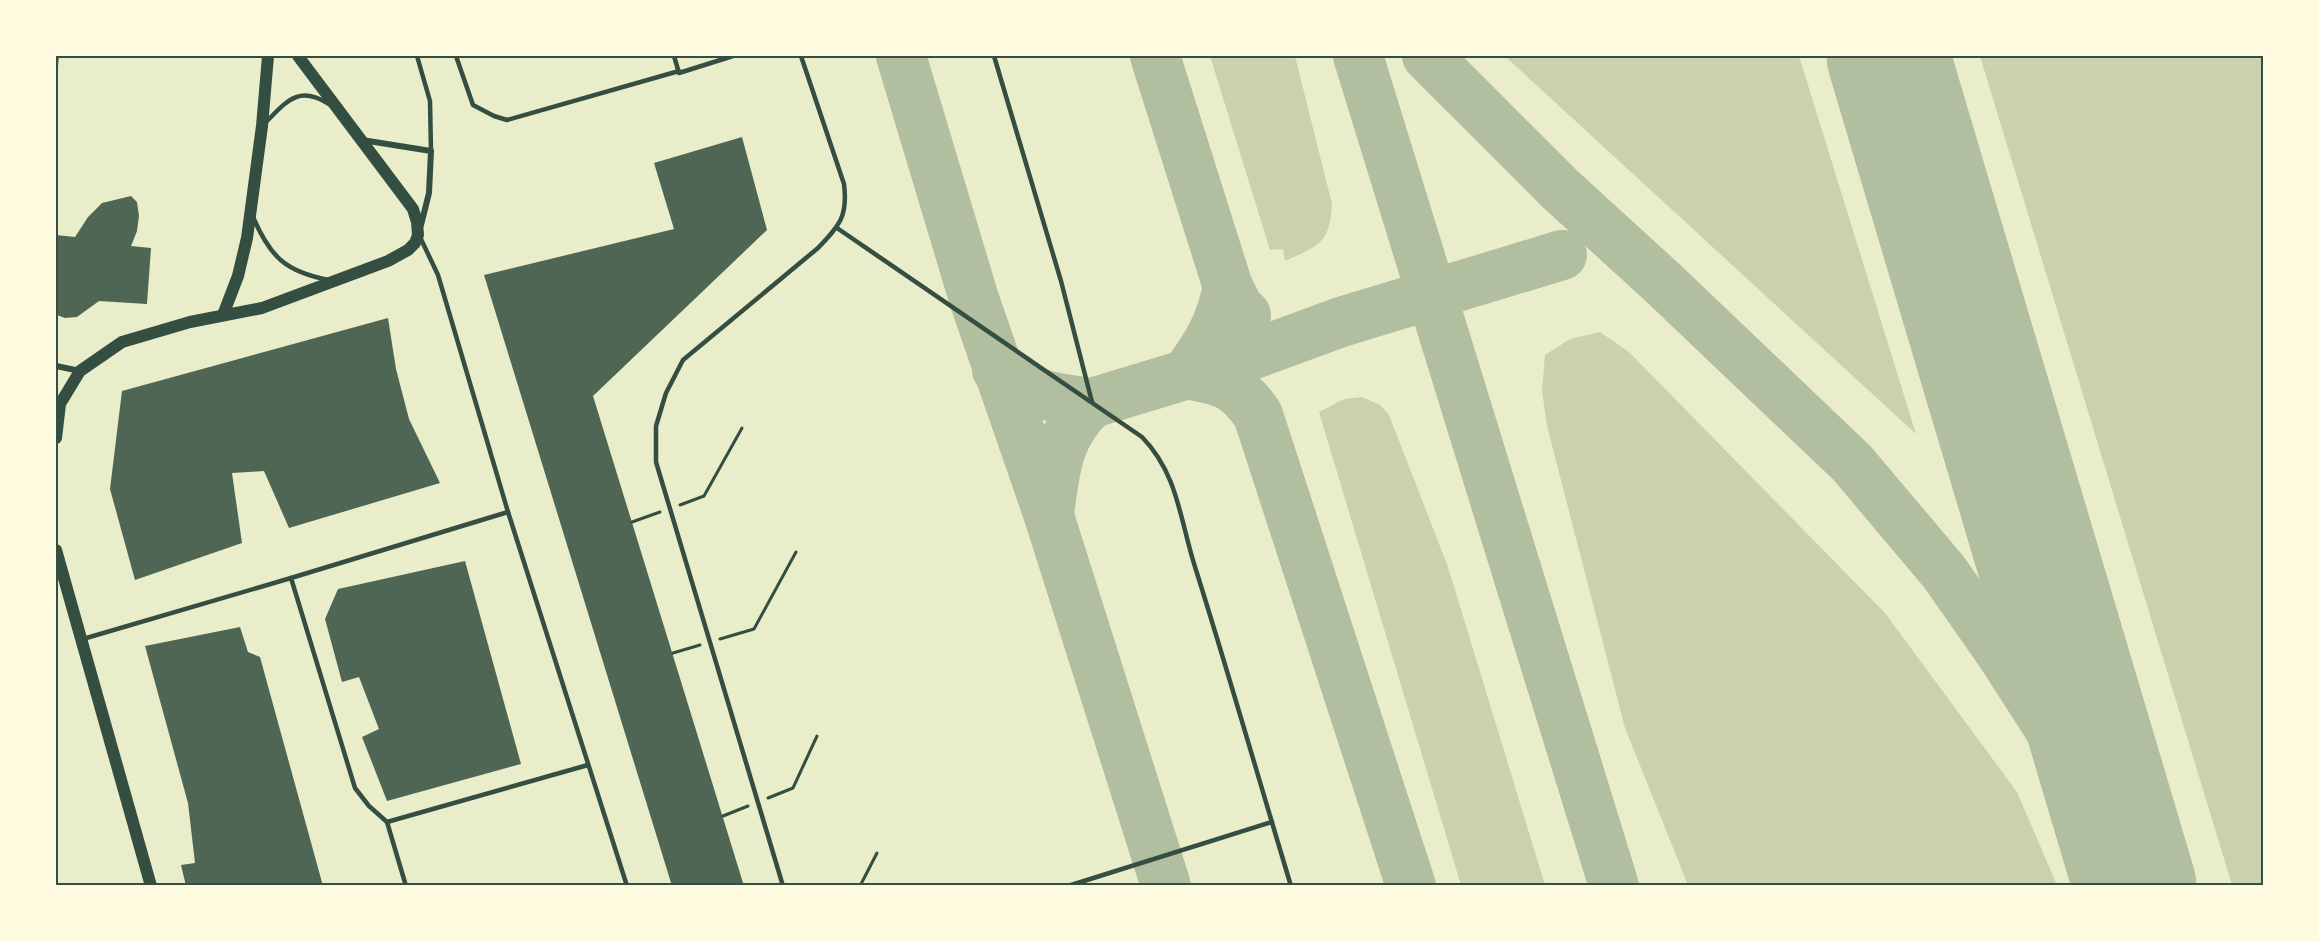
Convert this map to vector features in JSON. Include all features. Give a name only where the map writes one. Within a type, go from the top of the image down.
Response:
[{"type":"main road","points":[[223,315],[238,276],[247,238],[262,126],[268,56]]},
{"type":"main road","points":[[56,438],[60,404],[80,371],[122,342],[190,322],[262,308],[338,281],[388,261],[408,250],[418,235],[413,209],[298,56]]},
{"type":"main road","points":[[56,550],[151,885]]},
{"type":"street","points":[[359,136],[431,151],[429,193],[418,235]]},
{"type":"street","points":[[56,366],[80,371]]},
{"type":"lane","points":[[417,56],[430,101],[431,151]]},
{"type":"lane","points":[[456,56],[473,105],[507,120],[733,56]]},
{"type":"lane","points":[[674,56],[679,71]]},
{"type":"lane","points":[[783,885],[656,462],[656,426],[666,393],[684,360],[818,248],[837,228],[846,204],[844,184],[801,56]]},
{"type":"lane","points":[[994,56],[1061,281],[1092,403]]},
{"type":"lane","points":[[262,126],[288,100],[299,95],[312,95],[328,103],[359,136]]},
{"type":"lane","points":[[251,212],[266,242],[282,263],[294,270],[338,281]]},
{"type":"lane","points":[[837,228],[1142,437],[1156,452],[1171,479],[1192,561],[1291,885]]},
{"type":"lane","points":[[418,235],[438,275],[508,512],[627,885]]},
{"type":"lane","points":[[82,639],[508,512]]},
{"type":"lane","points":[[291,578],[355,788],[369,806],[387,822],[406,885]]},
{"type":"lane","points":[[387,822],[588,765]]},
{"type":"lane","points":[[1068,885],[1272,822]]},
{"type":"path","points":[[673,507],[704,496],[742,428]]},
{"type":"path","points":[[632,522],[663,511]]},
{"type":"path","points":[[713,641],[754,629],[796,552]]},
{"type":"path","points":[[673,653],[703,644]]},
{"type":"path","points":[[763,800],[793,788],[818,736]]},
{"type":"path","points":[[723,816],[753,804]]},
{"type":"path","points":[[860,885],[877,853]]},
{"type":"green space","points":[[1210,56],[1295,56],[1332,204],[1331,217],[1325,236],[1314,247],[1285,261],[1283,249],[1270,250]]},
{"type":"green space","points":[[1506,56],[1799,56],[1916,434],[1508,59]]},
{"type":"green space","points":[[1980,56],[2263,56],[2263,885],[2232,885]]},
{"type":"green space","points":[[1600,332],[1629,352],[1885,613],[2017,792],[2057,885],[1688,885],[1625,728],[1547,426],[1542,390],[1545,355],[1570,339]]},
{"type":"green space","points":[[1362,397],[1380,405],[1389,415],[1448,567],[1545,885],[1461,885],[1319,412],[1344,399]]},
{"type":"building","points":[[56,56],[59,56],[57,77],[56,77]]},
{"type":"building","points":[[742,137],[767,230],[593,396],[744,886],[672,886],[484,275],[674,229],[654,163]]},
{"type":"building","points":[[131,196],[137,202],[139,216],[137,231],[131,246],[151,248],[147,304],[99,301],[77,317],[65,318],[57,315],[56,235],[75,237],[88,217],[102,203]]},
{"type":"building","points":[[388,318],[396,369],[409,419],[440,483],[289,528],[264,471],[232,473],[242,543],[135,580],[110,489],[122,391]]},
{"type":"building","points":[[465,561],[521,764],[387,801],[362,737],[379,729],[359,677],[342,682],[325,619],[338,589]]},
{"type":"building","points":[[240,627],[248,652],[260,657],[323,886],[186,886],[181,865],[195,863],[188,803],[145,646]]},
{"type":"taxiway","points":[[901,56],[974,299],[1049,516],[1166,886]]},
{"type":"taxiway","points":[[1155,56],[1228,287],[1238,307],[1246,315]]},
{"type":"taxiway","points":[[1358,56],[1614,886]]},
{"type":"taxiway","points":[[1427,56],[1560,189],[1663,283],[1852,463],[1944,572],[2002,655],[2056,739],[2085,792],[2126,886]]},
{"type":"taxiway","points":[[1092,403],[1254,354],[1341,322],[1562,255]]},
{"type":"taxiway","points":[[1228,287],[1213,333],[1186,374],[1228,385],[1243,396],[1258,415],[1411,886]]},
{"type":"taxiway","points":[[997,370],[1030,390],[1092,403],[1080,415],[1065,440],[1056,468],[1049,514]]},
{"type":"runway","points":[[1888,56],[2135,886]]}]
